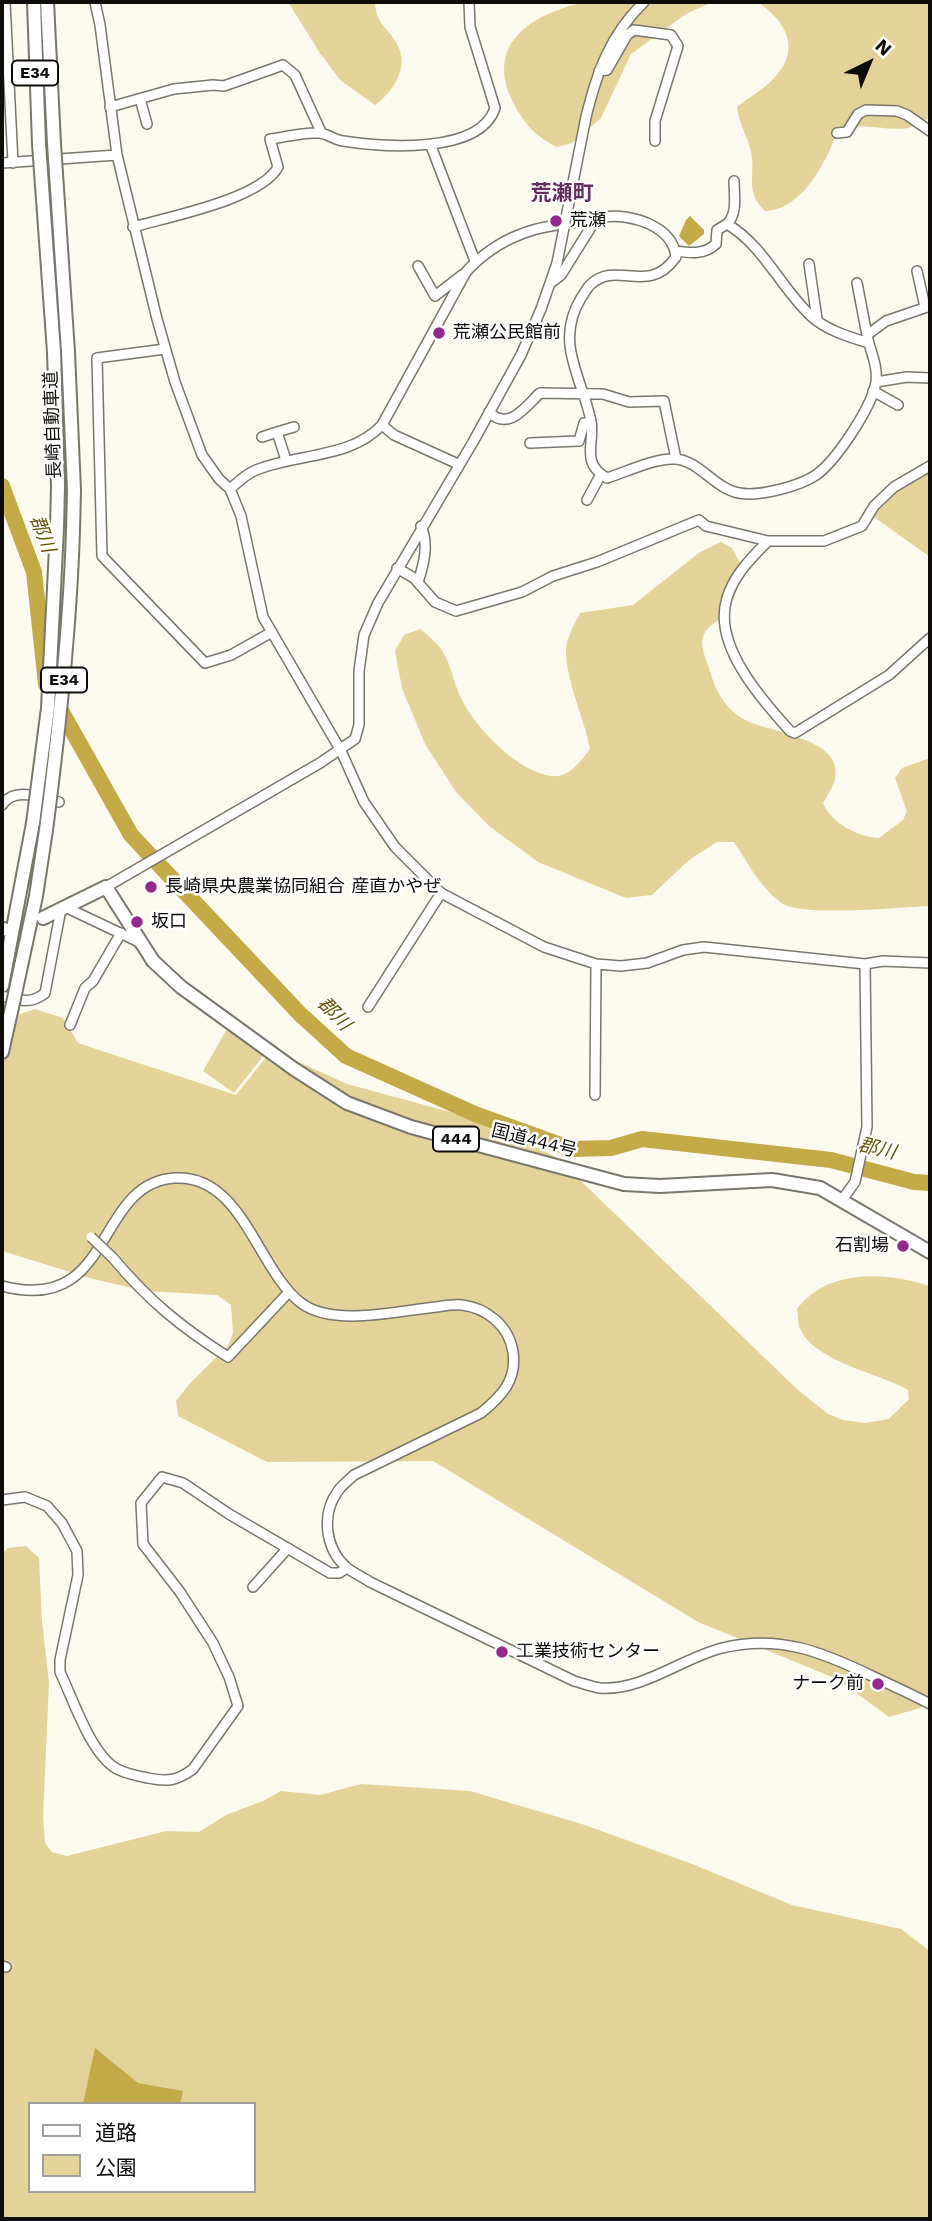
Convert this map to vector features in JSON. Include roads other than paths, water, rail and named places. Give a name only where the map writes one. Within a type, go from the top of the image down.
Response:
[{"type":"highway","name":"長崎自動車道","points":[[2,986],[33,823],[48,708],[57,528],[54,352],[39,144],[34,2]]},
{"type":"highway","name":"長崎自動車道","points":[[2,1052],[8,995],[36,897],[46,830],[61,719],[71,584],[74,490],[47,2]]},
{"type":"highway","points":[[43,918],[106,887]]},
{"type":"highway","name":"国道444号","points":[[106,887],[153,961],[181,987],[294,1069],[347,1103],[411,1127],[624,1184],[660,1186],[772,1180],[820,1188],[930,1252]]},
{"type":"street","points":[[5,2],[4,58],[13,163]]},
{"type":"street","points":[[95,2],[117,155],[133,227],[165,349],[202,455],[230,489],[241,516],[263,617],[341,751],[364,802],[395,847],[441,893],[544,947],[596,964],[621,966],[647,963],[683,950],[704,947],[865,964],[883,961],[930,963]]},
{"type":"street","points":[[133,227],[215,205],[242,194],[276,171],[278,167],[270,139],[321,132],[338,141],[431,146],[470,134],[486,125],[492,119],[495,108],[470,27],[469,2]]},
{"type":"street","points":[[106,887],[341,751],[355,739],[359,724],[359,671],[364,635],[377,603],[521,355],[557,263],[586,117],[599,71],[625,20],[644,2]]},
{"type":"street","points":[[599,71],[607,70],[627,35],[634,30],[671,35],[676,40],[678,46],[655,121],[655,141]]},
{"type":"street","points":[[110,107],[174,89],[224,86],[283,65],[295,75],[321,132]]},
{"type":"street","points":[[140,99],[147,124]]},
{"type":"street","points":[[837,133],[847,132],[858,114],[866,110],[897,111],[930,131]]},
{"type":"street","points":[[431,146],[475,261]]},
{"type":"street","points":[[2,163],[117,155]]},
{"type":"street","points":[[676,251],[708,251],[716,244],[717,230],[732,219],[734,181]]},
{"type":"street","points":[[230,489],[254,470],[361,443],[382,425],[466,272],[475,261],[519,234],[554,225],[606,217],[644,221],[668,238],[676,251],[676,257],[663,273],[654,277],[613,275],[599,279],[589,286],[572,318],[569,344],[576,377],[591,423],[590,456],[594,466],[607,478],[676,458],[724,488],[740,494],[800,484],[817,474],[828,463],[859,422],[874,386],[875,363],[857,283]]},
{"type":"street","points":[[551,284],[561,275],[596,219]]},
{"type":"street","points":[[727,224],[744,234],[813,318],[844,336],[868,339]]},
{"type":"street","points":[[809,264],[817,319]]},
{"type":"street","points":[[418,266],[435,296],[466,272]]},
{"type":"street","points":[[868,339],[886,321],[928,306],[917,271]]},
{"type":"street","points":[[165,349],[97,358],[102,556],[205,663],[232,655],[272,632]]},
{"type":"street","points":[[874,386],[907,377],[930,378]]},
{"type":"street","points":[[874,386],[898,405]]},
{"type":"street","points":[[489,412],[495,418],[513,418],[540,393],[603,394],[629,402],[664,401],[676,458]]},
{"type":"street","points":[[530,443],[579,441],[584,423],[591,423]]},
{"type":"street","points":[[382,425],[394,435],[458,464]]},
{"type":"street","points":[[262,437],[294,427]]},
{"type":"street","points":[[277,432],[286,460]]},
{"type":"street","points":[[195,461],[211,477],[216,475]]},
{"type":"street","points":[[397,568],[418,582],[435,602],[456,611],[522,592],[553,576],[597,562],[699,520],[706,526],[768,541],[824,541],[862,526],[874,506],[894,487],[930,466]]},
{"type":"street","points":[[587,500],[601,474]]},
{"type":"street","points":[[418,582],[426,538],[421,526]]},
{"type":"street","points":[[768,541],[736,576],[726,599],[724,621],[728,642],[752,688],[790,731],[794,733],[889,675],[930,638]]},
{"type":"street","points":[[2,805],[5,800],[18,794],[59,802]]},
{"type":"street","points":[[368,1007],[441,893]]},
{"type":"street","points":[[8,995],[30,1001],[45,993],[63,908],[139,942]]},
{"type":"street","points":[[70,1025],[85,988],[93,981],[121,933]]},
{"type":"street","points":[[595,1095],[596,964]]},
{"type":"street","points":[[842,1200],[855,1182],[867,1127],[865,964]]},
{"type":"street","points":[[2,1286],[38,1292],[73,1280],[88,1264],[135,1195],[153,1184],[174,1178],[193,1180],[227,1199],[289,1292],[302,1304],[319,1313],[345,1316],[461,1305],[480,1309],[496,1319],[508,1334],[513,1350],[514,1368],[508,1388],[481,1413],[354,1475],[338,1490],[330,1506],[327,1525],[331,1544],[347,1567],[370,1582],[574,1681],[599,1688],[624,1687],[720,1649],[745,1644],[774,1644],[802,1647],[831,1656],[930,1704]]},
{"type":"street","points":[[91,1237],[143,1293],[174,1320],[228,1357],[289,1292]]},
{"type":"street","points":[[2,1500],[24,1497],[47,1506],[62,1523],[77,1551],[78,1575],[60,1660],[60,1672],[97,1749],[116,1768],[130,1774],[166,1781],[175,1780],[193,1769],[238,1706],[213,1643],[180,1592],[143,1544],[141,1503],[162,1477],[183,1483],[229,1514],[330,1573],[339,1573],[347,1567]]},
{"type":"street","points":[[253,1587],[288,1548]]},
{"type":"waterway","name":"郡川","points":[[2,486],[34,572],[46,684],[131,835],[300,1014],[346,1056],[475,1114],[572,1149],[611,1148],[642,1139],[831,1160],[914,1182],[930,1183]]},
{"type":"place","name":"荒瀬","points":[[556,221]]},
{"type":"place","name":"荒瀬公民館前","points":[[439,333]]},
{"type":"place","name":"長崎県央農業協同組合 産直かやぜ","points":[[151,887]]},
{"type":"place","name":"坂口","points":[[137,922]]},
{"type":"place","name":"石割場","points":[[903,1246]]},
{"type":"place","name":"工業技術センター","points":[[502,1652]]},
{"type":"place","name":"ナーク前","points":[[878,1684]]},
{"type":"district","name":"荒瀬町","points":[[562,194]]}]
